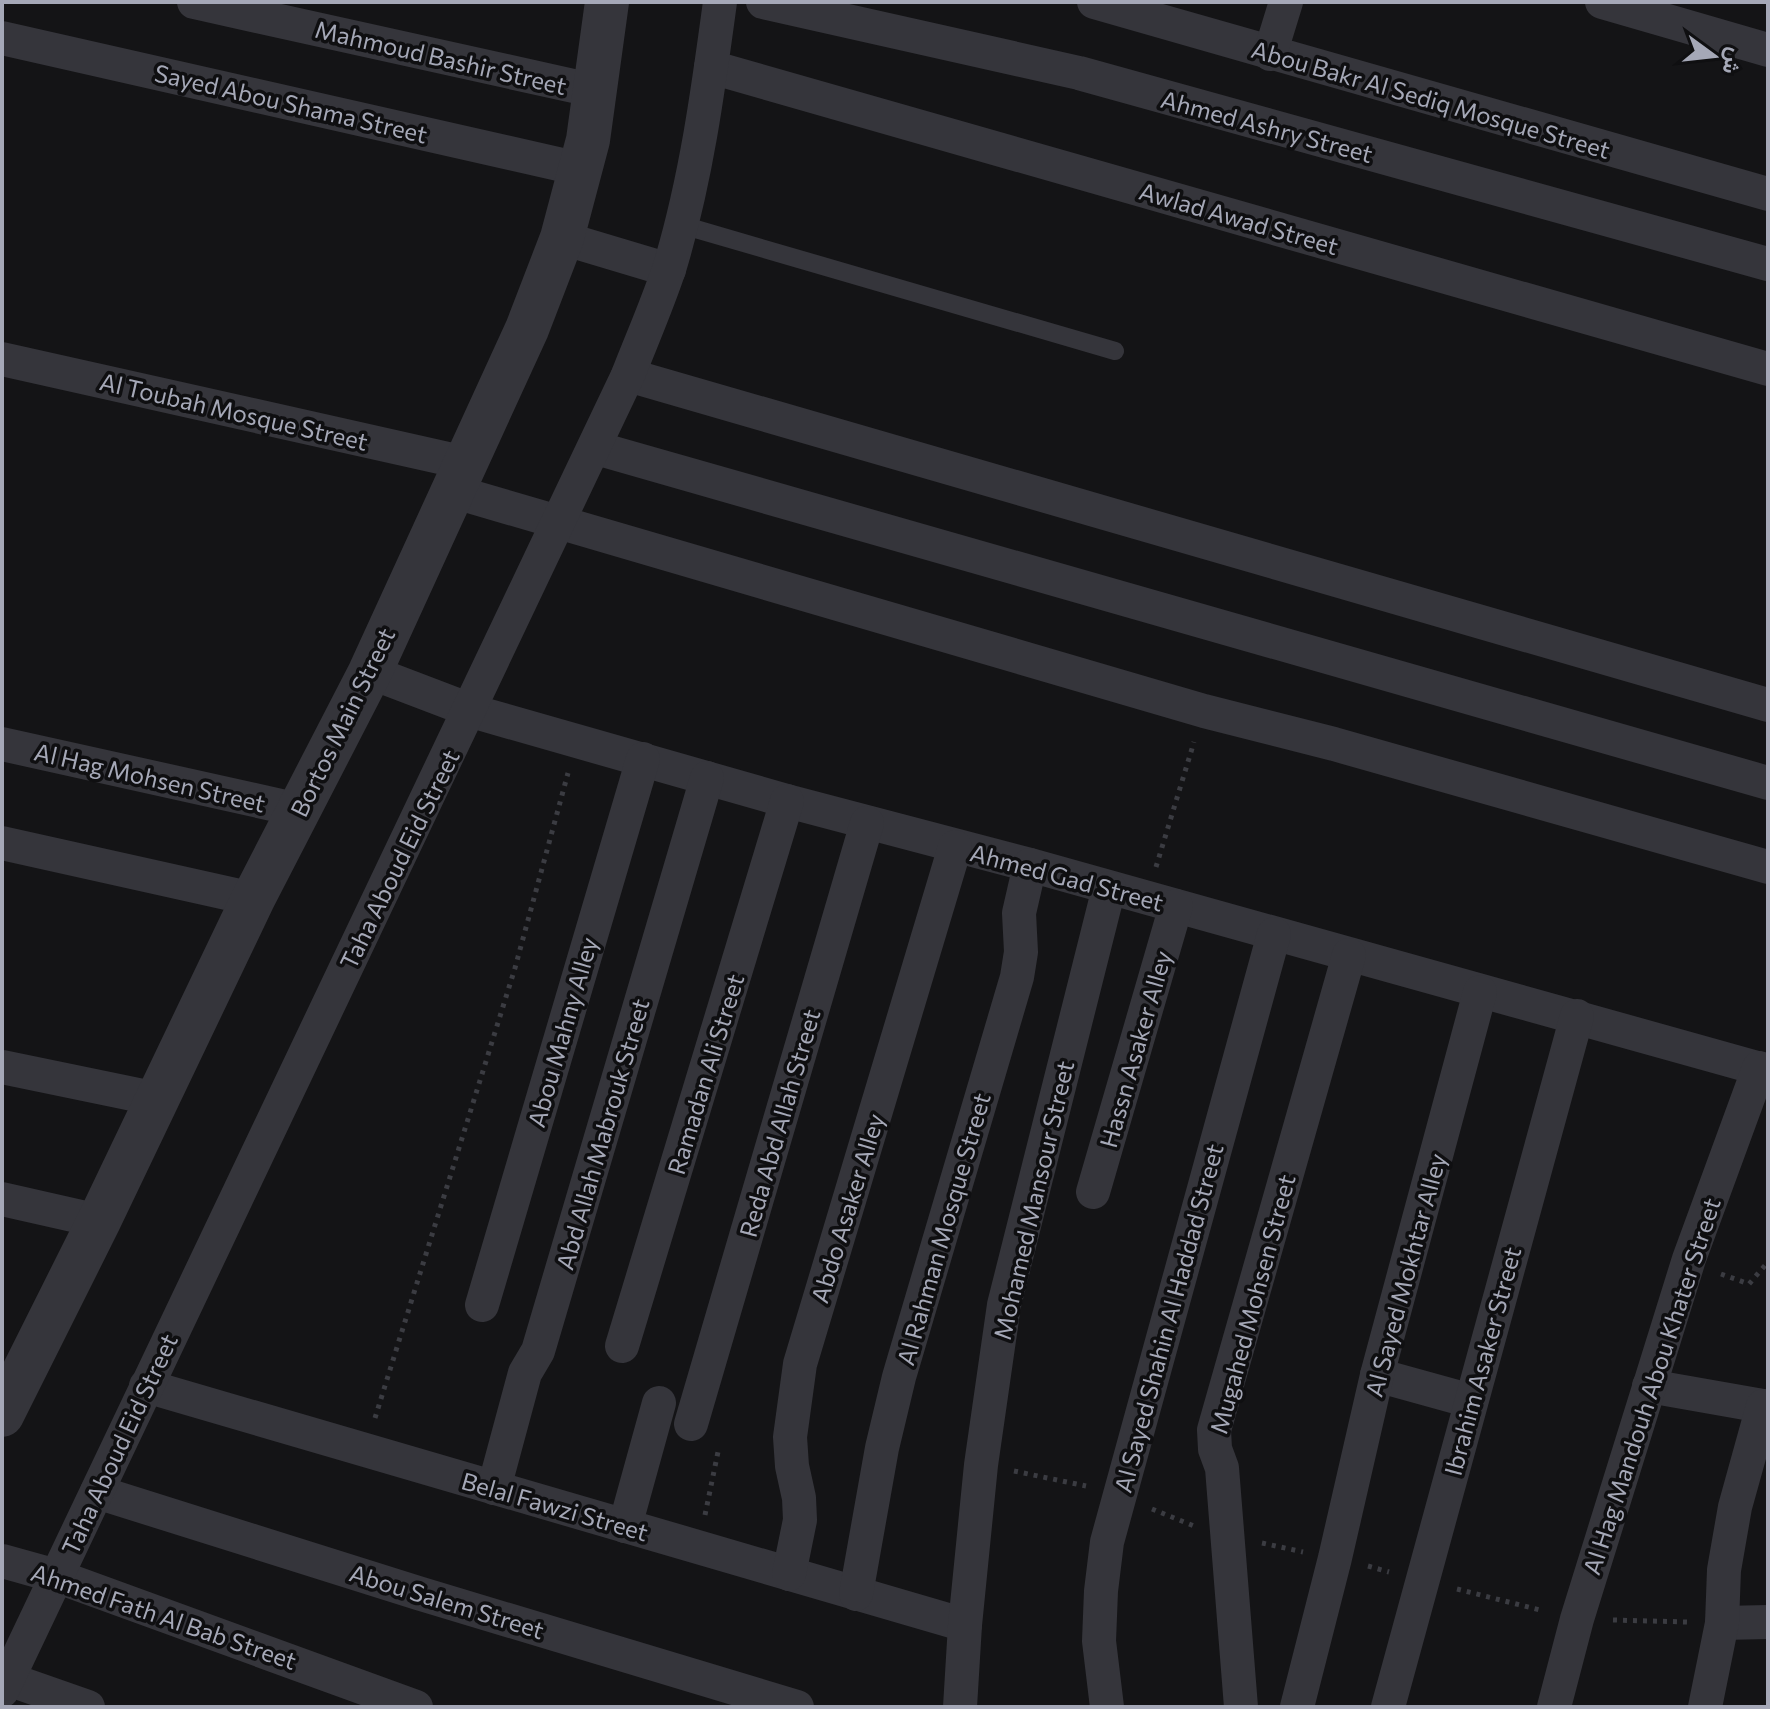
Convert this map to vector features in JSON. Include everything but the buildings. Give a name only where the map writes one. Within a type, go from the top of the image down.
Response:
[{"type":"street","name":"Mahmoud Bashir Street","points":[[194,2],[596,91]]},
{"type":"street","name":"Bortos Main Street","points":[[2,1415],[14,1362],[99,1221],[253,899],[370,672],[527,329],[562,238],[580,169],[596,91],[607,2]]},
{"type":"street","name":"Taha Aboud Eid Street","points":[[5,1685],[596,448],[628,375],[669,270],[682,225],[697,161],[720,2]]},
{"type":"street","name":"Ahmed Ashry Street","points":[[763,2],[1079,73],[1768,264]]},
{"type":"street","name":"Abou Bakr Al Sediq Mosque Street","points":[[1094,2],[1768,194]]},
{"type":"street","points":[[1270,54],[1286,2]]},
{"type":"street","points":[[1602,2],[1768,50]]},
{"type":"street","name":"Sayed Abou Shama Street","points":[[2,38],[580,169]]},
{"type":"street","name":"Awlad Awad Street","points":[[711,67],[1768,369]]},
{"type":"street","points":[[562,238],[669,270]]},
{"type":"street","name":"Al Toubah Mosque Street","points":[[2,359],[459,477],[561,521],[1204,711],[1348,748],[1768,867]]},
{"type":"street","points":[[628,375],[1768,705]]},
{"type":"street","points":[[596,448],[1768,783]]},
{"type":"street","name":"Ahmed Gad Street","points":[[370,672],[471,710],[577,741],[1763,1070]]},
{"type":"street","name":"Al Hag Mohsen Street","points":[[2,744],[299,810]]},
{"type":"street","name":"Abou Mahny Alley","points":[[482,1305],[643,759]]},
{"type":"street","name":"Abd Allah Mabrouk Street","points":[[494,1488],[525,1373],[538,1351],[707,778]]},
{"type":"street","name":"Ramadan Ali Street","points":[[622,1346],[787,801]]},
{"type":"street","name":"Reda Abd Allah Street","points":[[691,1424],[867,823]]},
{"type":"street","points":[[2,843],[253,899]]},
{"type":"street","name":"Abdo Asaker Alley","points":[[789,1574],[800,1520],[790,1437],[800,1364],[955,847]]},
{"type":"street","name":"Al Rahman Mosque Street","points":[[856,1594],[882,1448],[899,1377],[1017,977],[1021,952],[1019,913],[1030,865]]},
{"type":"street","name":"Mohamed Mansour Street","points":[[960,1707],[981,1465],[1004,1305],[1109,888]]},
{"type":"street","name":"Hassn Asaker Alley","points":[[1093,1192],[1162,902]]},
{"type":"street","name":"Al Sayed Shahin Al Haddad Street","points":[[1107,1707],[1099,1641],[1107,1542],[1274,934]]},
{"type":"street","name":"Mugahed Mohsen Street","points":[[1241,1707],[1222,1468],[1215,1449],[1214,1430],[1349,955]]},
{"type":"street","name":"Al Sayed Mokhtar Alley","points":[[1297,1707],[1377,1375],[1480,992]]},
{"type":"street","name":"Ibrahim Asaker Street","points":[[1388,1707],[1577,1016]]},
{"type":"street","points":[[2,1067],[157,1099]]},
{"type":"street","name":"Al Hag Mandouh Abou Khater Street","points":[[1554,1707],[1577,1619],[1689,1259],[1763,1070]]},
{"type":"street","points":[[2,1199],[99,1221]]},
{"type":"street","points":[[1377,1375],[1471,1401]]},
{"type":"street","name":"Belal Fawzi Street","points":[[146,1386],[965,1625]]},
{"type":"street","points":[[1649,1386],[1766,1407],[1735,1507],[1724,1570],[1722,1623],[1705,1707]]},
{"type":"street","points":[[625,1526],[659,1403]]},
{"type":"street","name":"Abou Salem Street","points":[[97,1492],[797,1707]]},
{"type":"street","name":"Ahmed Fath Al Bab Street","points":[[2,1561],[56,1576],[416,1707]]},
{"type":"street","points":[[1722,1623],[1768,1622]]},
{"type":"street","points":[[5,1685],[88,1707]]},
{"type":"lane","points":[[682,225],[1115,351]]},
{"type":"path","points":[[1162,902],[1204,711]]},
{"type":"path","points":[[365,1450],[515,968],[577,741]]},
{"type":"path","points":[[1689,1259],[1749,1284],[1768,1262]]},
{"type":"path","points":[[691,1424],[719,1445],[699,1548]]}]
